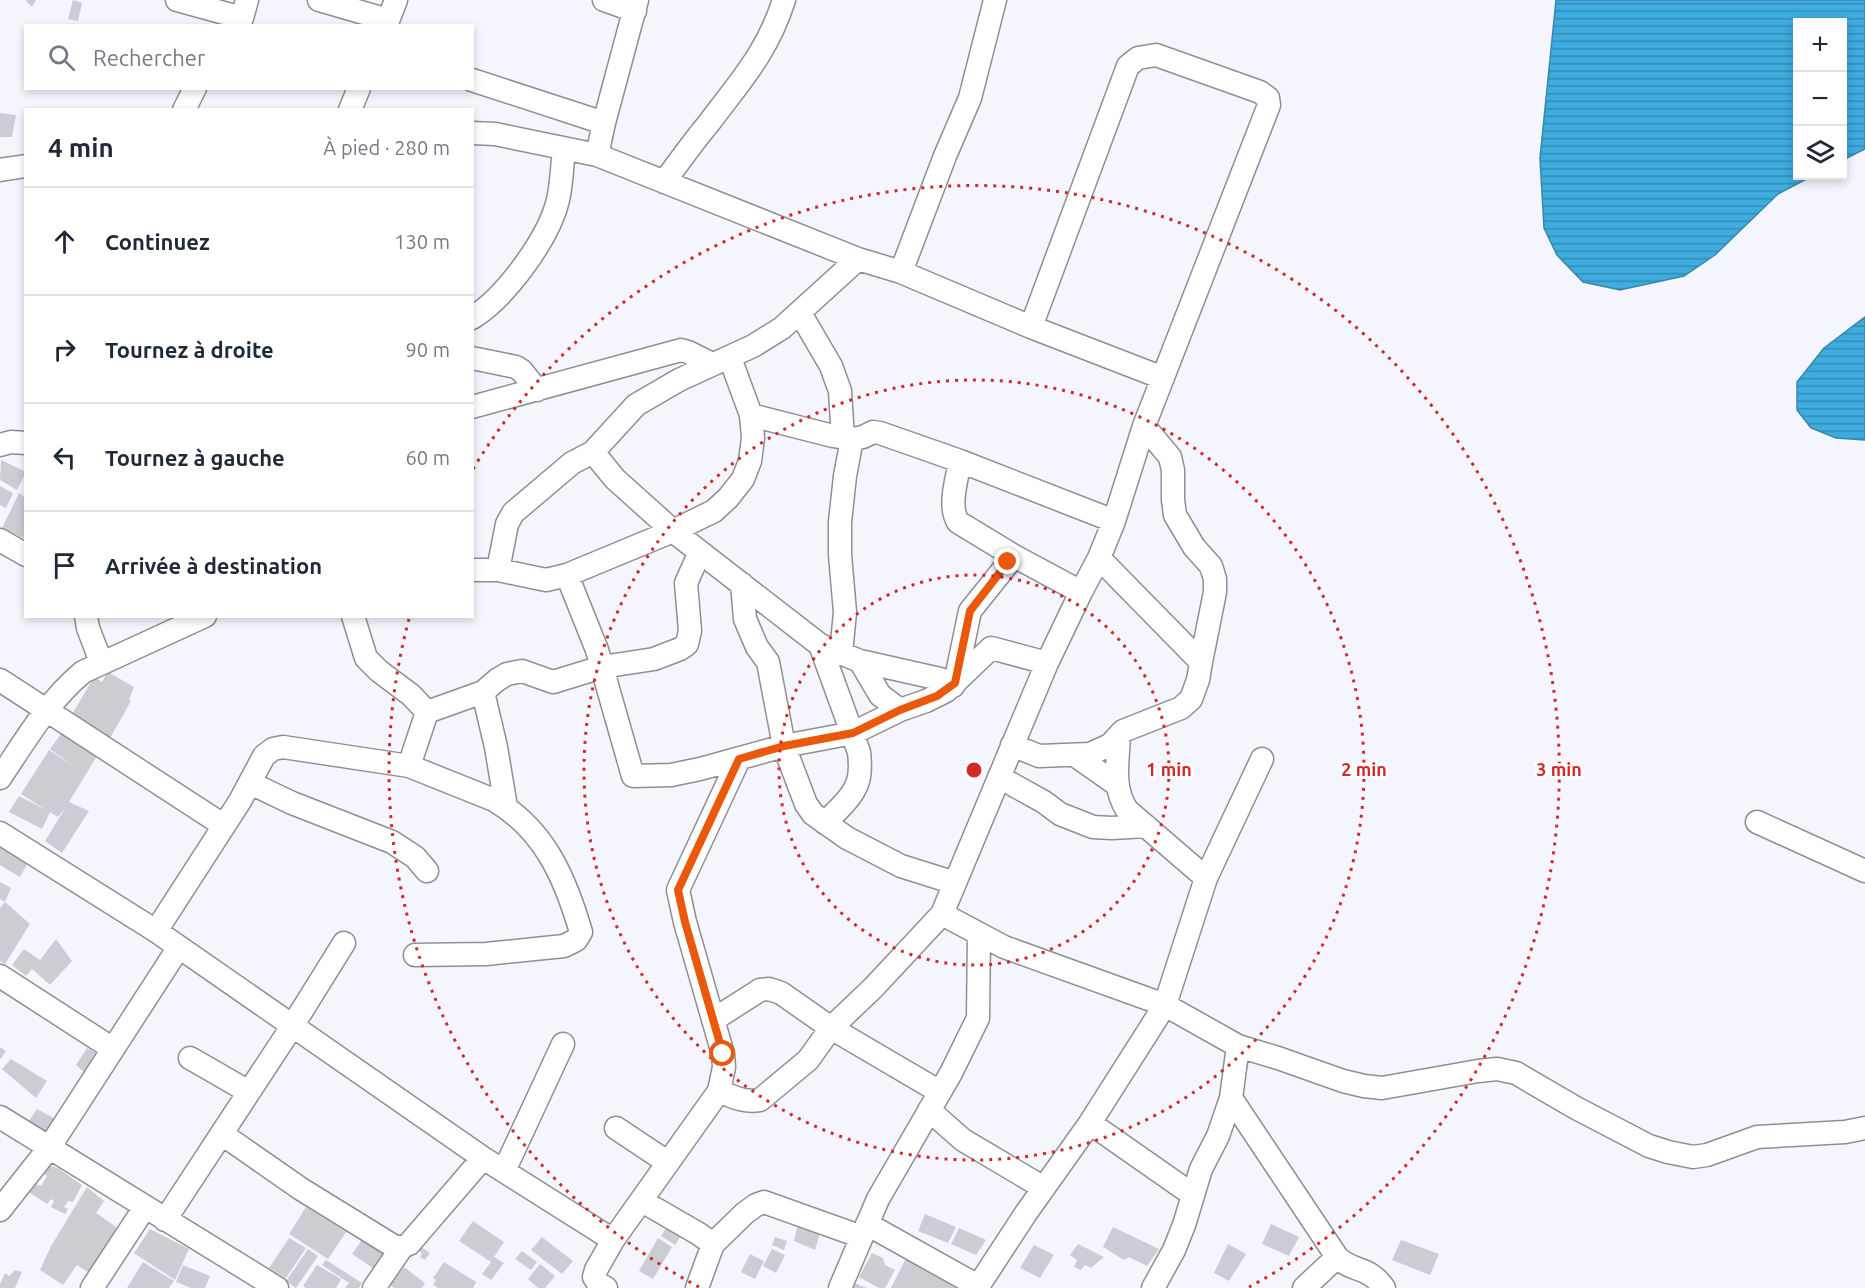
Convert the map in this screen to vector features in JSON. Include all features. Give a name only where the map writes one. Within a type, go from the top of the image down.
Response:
[{"type":"street","points":[[177,0],[242,14]]},
{"type":"street","points":[[319,0],[390,15]]},
{"type":"street","points":[[597,155],[636,6],[604,0]]},
{"type":"street","points":[[664,182],[741,83],[765,47],[784,0]]},
{"type":"street","points":[[901,272],[945,156],[970,98],[995,0]]},
{"type":"street","points":[[719,1091],[750,1102],[760,1100],[808,1060],[831,1028],[873,988],[942,914],[1047,663],[1099,558],[1114,520],[1144,426],[1269,105],[1268,98],[1260,92],[1156,55],[1138,58],[1128,66],[1031,327]]},
{"type":"street","points":[[474,81],[604,123]]},
{"type":"street","points":[[185,108],[194,90]]},
{"type":"street","points":[[351,108],[358,90]]},
{"type":"street","points":[[474,133],[495,135],[597,155],[858,259],[901,272],[1031,327],[1163,378]]},
{"type":"street","points":[[474,317],[484,311],[507,287],[543,237],[558,199],[564,149]]},
{"type":"street","points":[[0,170],[24,166]]},
{"type":"street","points":[[498,570],[507,524],[513,513],[572,463],[593,452],[636,405],[679,380],[721,361],[782,328],[858,259]]},
{"type":"street","points":[[800,313],[831,366],[840,391],[847,439],[840,522],[840,555],[844,612],[851,658],[880,695],[900,710]]},
{"type":"street","points":[[474,406],[681,350],[721,361],[751,415],[753,438],[750,461],[743,479],[728,498],[714,511],[674,531],[567,574],[541,580],[498,570],[474,570]]},
{"type":"street","points":[[474,358],[516,366],[522,370],[537,390]]},
{"type":"street","points":[[751,415],[847,439],[864,437],[873,432],[1114,520]]},
{"type":"street","points":[[1012,745],[1039,756],[1076,756],[1098,752],[1110,745],[1122,731],[1181,708],[1191,699],[1202,662],[1215,591],[1215,579],[1211,566],[1194,547],[1175,515],[1173,470],[1170,458],[1144,426]]},
{"type":"street","points":[[0,445],[11,442],[24,443]]},
{"type":"street","points":[[593,452],[615,479],[674,531],[820,645],[851,658],[954,684]]},
{"type":"street","points":[[960,462],[954,516],[958,522],[1014,556],[1081,592]]},
{"type":"street","points":[[0,540],[24,554]]},
{"type":"street","points":[[427,712],[483,692],[507,674],[522,671],[553,682],[602,667],[654,659],[680,649],[687,644],[690,632],[686,583],[700,552]]},
{"type":"street","points":[[954,684],[970,611],[1014,556]]},
{"type":"street","points":[[1099,558],[1202,662]]},
{"type":"street","points":[[567,574],[597,650],[633,776],[671,775],[784,746],[853,733],[900,710],[931,699],[954,684],[992,648]]},
{"type":"street","points":[[742,584],[745,619],[757,646],[768,663],[784,746],[806,804],[813,814],[847,838],[901,866],[955,883]]},
{"type":"street","points":[[86,618],[101,663]]},
{"type":"street","points":[[0,778],[47,709],[68,684],[83,672],[201,618]]},
{"type":"street","points":[[354,618],[366,658],[411,695],[427,712]]},
{"type":"street","points":[[966,632],[992,648],[1047,663]]},
{"type":"street","points":[[820,645],[859,752],[858,781],[851,794],[825,823]]},
{"type":"street","points":[[0,680],[223,825]]},
{"type":"street","points":[[483,692],[496,747],[506,807]]},
{"type":"street","points":[[876,722],[880,695]]},
{"type":"street","points":[[409,766],[427,712]]},
{"type":"street","points":[[1119,736],[1116,784],[1121,801],[1127,810],[1206,878]]},
{"type":"street","points":[[156,932],[250,783],[264,756],[273,749],[283,747],[409,766],[481,794],[506,807],[533,832],[556,864],[571,897],[581,932],[576,940],[564,946],[486,954],[416,956]]},
{"type":"street","points":[[1076,756],[1116,784]]},
{"type":"street","points":[[606,1288],[594,1277],[613,1240],[719,1091],[724,1062],[678,890],[739,759]]},
{"type":"street","points":[[697,1288],[713,1244],[745,1213],[764,1202],[865,1231],[978,1287],[1090,1123],[1165,1005],[1206,878],[1262,759]]},
{"type":"street","points":[[999,777],[1044,802],[1060,814],[1093,827],[1146,826]]},
{"type":"street","points":[[250,783],[392,842],[415,857],[427,871]]},
{"type":"street","points":[[1757,822],[1864,871]]},
{"type":"street","points":[[0,833],[179,947],[483,1158],[613,1240]]},
{"type":"street","points":[[942,914],[1004,946],[1165,1005],[1238,1046],[1343,1082],[1382,1088],[1478,1071],[1497,1069],[1516,1072],[1576,1108],[1649,1146],[1694,1157],[1707,1155],[1757,1137],[1845,1132],[1865,1128]]},
{"type":"street","points":[[840,1288],[878,1198],[934,1101],[978,1018],[979,935]]},
{"type":"street","points":[[165,1220],[344,943]]},
{"type":"street","points":[[0,1210],[48,1148],[179,947]]},
{"type":"street","points":[[0,976],[113,1048]]},
{"type":"street","points":[[713,1020],[760,990],[769,989],[781,993],[934,1101],[956,1135],[1044,1188]]},
{"type":"street","points":[[504,1171],[563,1044]]},
{"type":"street","points":[[1153,1288],[1174,1250],[1202,1169],[1218,1136],[1231,1098],[1238,1046]]},
{"type":"street","points":[[190,1058],[249,1092]]},
{"type":"street","points":[[1231,1098],[1337,1257],[1344,1264],[1375,1276],[1384,1288]]},
{"type":"street","points":[[0,1117],[165,1220],[243,1279],[277,1288]]},
{"type":"street","points":[[1090,1123],[1192,1195]]},
{"type":"street","points":[[616,1128],[667,1162]]},
{"type":"street","points":[[222,1134],[301,1189],[395,1247],[409,1244],[483,1158]]},
{"type":"street","points":[[642,1201],[713,1244]]},
{"type":"street","points":[[92,1288],[145,1207]]},
{"type":"street","points":[[374,1288],[402,1247]]},
{"type":"street","points":[[1304,1288],[1337,1257]]},
{"type":"water","points":[[1556,0],[1865,0],[1865,149],[1847,158],[1847,18],[1793,18],[1793,180],[1804,180],[1778,194],[1715,255],[1684,276],[1620,290],[1583,282],[1557,255],[1544,228],[1540,158]]},
{"type":"water","points":[[1865,317],[1865,440],[1836,438],[1811,428],[1797,410],[1797,382],[1824,348]]},
{"type":"building","points":[[25,0],[36,0],[32,7]]},
{"type":"building","points":[[73,0],[82,3],[78,21],[68,19]]},
{"type":"building","points":[[0,113],[16,115],[12,137],[0,137]]},
{"type":"building","points":[[1,460],[24,471],[17,490],[0,480]]},
{"type":"building","points":[[0,486],[13,493],[6,508],[0,505]]},
{"type":"building","points":[[19,493],[24,497],[24,538],[2,528]]},
{"type":"building","points":[[108,672],[134,687],[129,700],[131,701],[109,740],[71,716],[94,677],[102,682]]},
{"type":"building","points":[[61,734],[97,756],[69,802],[89,811],[62,853],[45,841],[67,805],[58,817],[50,812],[42,829],[9,812],[19,796],[46,810],[21,794],[49,750],[75,767],[50,749]]},
{"type":"building","points":[[3,844],[29,861],[20,877],[0,865],[0,848]]},
{"type":"building","points":[[0,882],[11,888],[5,902],[0,899]]},
{"type":"building","points":[[5,902],[30,924],[5,964],[0,961],[0,908]]},
{"type":"building","points":[[56,939],[72,961],[50,985],[32,969],[26,976],[12,965],[24,949],[40,960]]},
{"type":"building","points":[[0,1047],[6,1051],[0,1060]]},
{"type":"building","points":[[87,1048],[95,1053],[85,1073],[76,1065]]},
{"type":"building","points":[[11,1059],[47,1081],[36,1098],[2,1069]]},
{"type":"building","points":[[37,1109],[57,1120],[48,1134],[26,1125]]},
{"type":"building","points":[[51,1166],[58,1168],[82,1185],[73,1202],[68,1201],[64,1207],[68,1209],[65,1214],[51,1207],[54,1201],[51,1199],[47,1204],[30,1193],[35,1184],[41,1186],[47,1176],[42,1171]]},
{"type":"building","points":[[87,1187],[104,1201],[96,1213],[119,1229],[91,1274],[77,1265],[63,1285],[40,1270],[51,1246]]},
{"type":"building","points":[[306,1207],[346,1232],[328,1259],[289,1234]]},
{"type":"building","points":[[925,1214],[956,1227],[948,1243],[918,1231]]},
{"type":"building","points":[[473,1221],[504,1242],[494,1257],[504,1263],[491,1280],[482,1274],[491,1262],[459,1241]]},
{"type":"building","points":[[669,1223],[683,1232],[675,1245],[661,1236]]},
{"type":"building","points":[[798,1223],[821,1230],[815,1250],[794,1241]]},
{"type":"building","points":[[1271,1224],[1299,1237],[1289,1256],[1262,1244]]},
{"type":"building","points":[[1113,1227],[1159,1249],[1147,1266],[1129,1257],[1124,1260],[1103,1247]]},
{"type":"building","points":[[959,1228],[986,1240],[976,1255],[951,1244]]},
{"type":"building","points":[[150,1229],[189,1249],[175,1280],[134,1253]]},
{"type":"building","points":[[364,1237],[388,1254],[377,1271],[352,1254]]},
{"type":"building","points":[[542,1237],[573,1261],[562,1274],[531,1250]]},
{"type":"building","points":[[775,1237],[787,1241],[784,1250],[772,1245]]},
{"type":"building","points":[[289,1238],[306,1248],[286,1278],[269,1268]]},
{"type":"building","points":[[658,1238],[672,1247],[653,1279],[639,1271]]},
{"type":"building","points":[[1401,1240],[1439,1254],[1430,1275],[1392,1260]]},
{"type":"building","points":[[1078,1244],[1104,1257],[1091,1268],[1085,1265],[1081,1270],[1074,1267],[1077,1260],[1070,1255]]},
{"type":"building","points":[[1228,1244],[1246,1254],[1229,1281],[1214,1273]]},
{"type":"building","points":[[1034,1245],[1054,1255],[1040,1278],[1020,1268]]},
{"type":"building","points":[[420,1246],[430,1253],[425,1260],[420,1257],[422,1253],[417,1250]]},
{"type":"building","points":[[308,1249],[318,1256],[296,1288],[286,1281]]},
{"type":"building","points":[[772,1249],[785,1255],[776,1273],[763,1266]]},
{"type":"building","points":[[522,1251],[537,1262],[531,1270],[515,1259]]},
{"type":"building","points":[[872,1253],[883,1258],[885,1265],[895,1270],[885,1288],[879,1288],[859,1277]]},
{"type":"building","points":[[750,1254],[764,1261],[755,1279],[741,1272]]},
{"type":"building","points":[[906,1258],[960,1285],[958,1288],[891,1288]]},
{"type":"building","points":[[326,1260],[362,1283],[359,1288],[345,1288],[349,1283],[322,1265]]},
{"type":"building","points":[[143,1262],[174,1281],[169,1288],[127,1288]]},
{"type":"building","points":[[444,1262],[476,1282],[473,1288],[438,1288],[433,1285],[436,1280],[433,1278]]},
{"type":"building","points":[[540,1264],[555,1276],[545,1288],[538,1288],[528,1279]]},
{"type":"building","points":[[183,1265],[210,1276],[205,1288],[191,1288],[176,1282]]},
{"type":"building","points":[[317,1265],[341,1279],[336,1288],[306,1288],[303,1286]]},
{"type":"building","points":[[404,1267],[425,1283],[422,1288],[394,1288],[390,1285]]},
{"type":"building","points":[[15,1270],[22,1272],[15,1288],[0,1288],[5,1273],[9,1276]]},
{"type":"building","points":[[851,1282],[867,1288],[848,1288]]},
{"type":"route","points":[[723,1054],[678,890],[739,759],[784,746],[853,733],[900,710],[937,696],[953,686],[970,611],[1008,562]]}]
